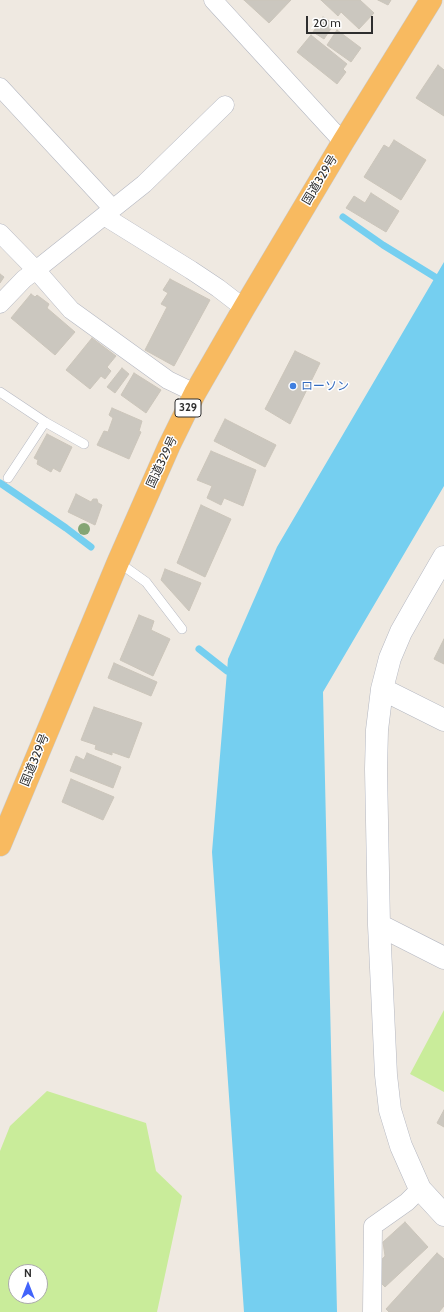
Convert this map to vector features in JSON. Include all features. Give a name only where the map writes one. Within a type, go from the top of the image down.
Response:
[{"type":"highway","name":"国道329号","points":[[0,845],[5,819],[169,446],[195,393],[343,142],[431,0]]},
{"type":"street","points":[[218,2],[343,142]]},
{"type":"street","points":[[0,87],[108,213],[202,277],[244,308]]},
{"type":"street","points":[[0,304],[24,279],[144,184],[225,105]]},
{"type":"street","points":[[0,233],[36,270],[71,310],[168,380],[195,393]]},
{"type":"street","points":[[444,557],[401,632],[390,658],[382,689],[377,730],[376,769],[379,925],[386,1075],[390,1110],[401,1146],[420,1189],[444,1215]]},
{"type":"street","points":[[382,689],[444,720]]},
{"type":"street","points":[[379,925],[444,958]]},
{"type":"street","points":[[372,1312],[373,1226],[407,1202],[420,1189]]},
{"type":"lane","points":[[0,392],[46,422],[84,444]]},
{"type":"lane","points":[[8,478],[46,422]]},
{"type":"lane","points":[[118,562],[146,582],[182,629]]},
{"type":"green space","points":[[444,1010],[444,1092],[410,1074]]},
{"type":"green space","points":[[47,1091],[146,1123],[156,1171],[182,1196],[157,1312],[0,1312],[0,1151],[10,1126]]},
{"type":"water","points":[[444,262],[444,486],[323,692],[337,1312],[244,1312],[212,852],[228,659],[277,547]]},
{"type":"building","points":[[244,0],[291,0],[269,23]]},
{"type":"building","points":[[321,0],[360,0],[374,13],[359,29],[341,12],[338,16]]},
{"type":"building","points":[[378,0],[391,0],[388,5]]},
{"type":"building","points":[[323,17],[334,24],[324,39],[313,32]]},
{"type":"building","points":[[337,30],[361,48],[351,62],[327,45]]},
{"type":"building","points":[[311,35],[347,64],[343,69],[346,72],[337,84],[297,52]]},
{"type":"building","points":[[438,65],[444,70],[444,116],[416,98]]},
{"type":"building","points":[[394,140],[426,160],[401,200],[364,177],[384,145],[389,148]]},
{"type":"building","points":[[371,193],[399,211],[386,232],[346,208],[354,196],[365,203]]},
{"type":"building","points":[[0,274],[4,277],[0,283]]},
{"type":"building","points":[[170,279],[210,300],[174,366],[145,350],[167,307],[161,304],[168,293],[163,290]]},
{"type":"building","points":[[31,294],[35,297],[37,295],[49,304],[47,308],[75,332],[55,355],[11,318]]},
{"type":"building","points":[[92,338],[116,356],[107,367],[111,371],[105,379],[101,376],[90,389],[66,370]]},
{"type":"building","name":"ローソン","points":[[295,351],[320,363],[290,424],[265,409]]},
{"type":"building","points":[[122,368],[129,374],[115,393],[107,387]]},
{"type":"building","points":[[134,373],[161,390],[146,413],[121,395]]},
{"type":"building","points":[[112,408],[142,421],[139,431],[141,432],[129,459],[97,445],[104,431],[108,432],[113,418],[109,415]]},
{"type":"building","points":[[225,419],[276,445],[265,467],[214,441]]},
{"type":"building","points":[[47,434],[72,447],[60,472],[53,468],[51,472],[37,464],[38,460],[34,458]]},
{"type":"building","points":[[211,451],[256,470],[243,506],[224,498],[221,505],[207,498],[212,486],[197,480]]},
{"type":"building","points":[[76,494],[91,502],[93,499],[97,499],[98,503],[102,505],[95,525],[68,512]]},
{"type":"building","points":[[201,505],[231,519],[205,577],[177,563]]},
{"type":"building","points":[[165,569],[201,583],[189,611],[161,580]]},
{"type":"building","points":[[139,615],[154,621],[151,630],[170,639],[153,676],[120,660]]},
{"type":"building","points":[[444,639],[444,664],[434,659]]},
{"type":"building","points":[[114,663],[157,682],[151,696],[108,678]]},
{"type":"building","points":[[94,707],[142,723],[129,758],[112,752],[112,755],[95,749],[96,745],[81,740]]},
{"type":"building","points":[[87,753],[121,767],[113,788],[70,771],[76,756],[84,760]]},
{"type":"building","points":[[71,779],[114,797],[103,820],[62,802]]},
{"type":"building","points":[[444,1110],[444,1127],[437,1123]]},
{"type":"building","points":[[405,1222],[428,1247],[385,1287],[375,1277],[375,1267],[385,1256],[383,1242]]},
{"type":"building","points":[[437,1253],[444,1259],[444,1306],[439,1312],[389,1312],[386,1309]]},
{"type":"waterway","points":[[343,217],[383,245],[435,277]]},
{"type":"waterway","points":[[0,483],[91,547]]},
{"type":"waterway","points":[[199,649],[227,671]]},
{"type":"place","name":"ローソン","points":[[293,386]]}]
